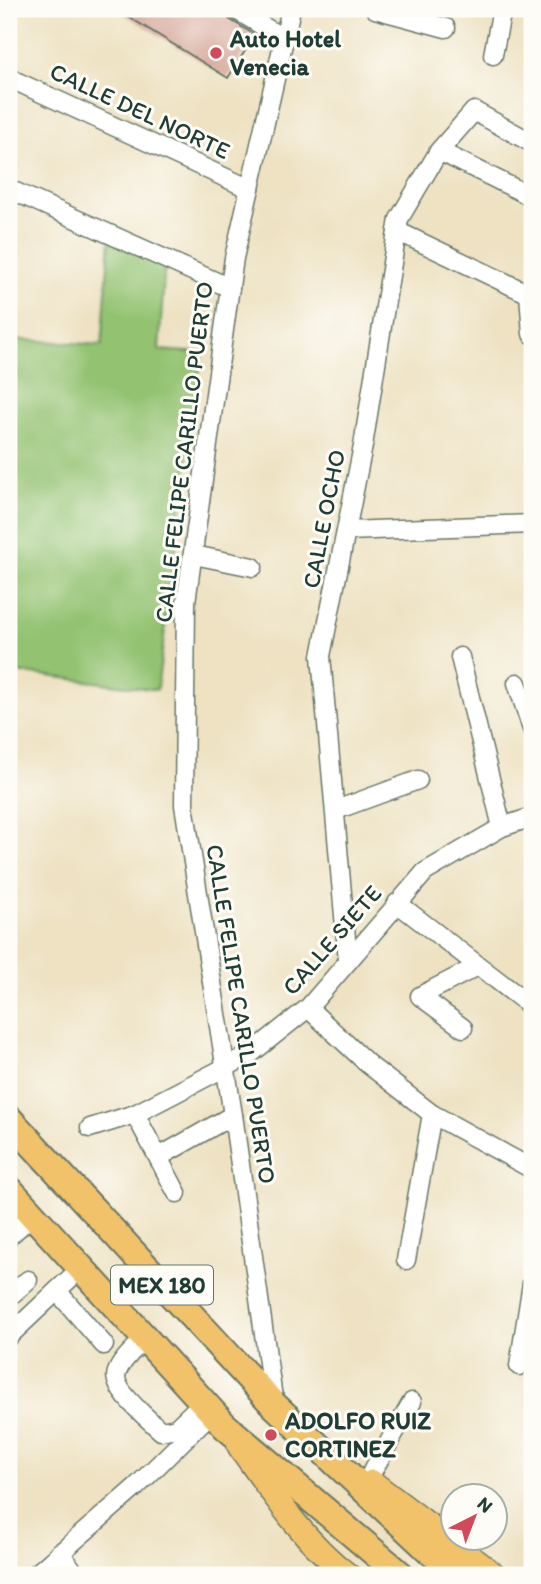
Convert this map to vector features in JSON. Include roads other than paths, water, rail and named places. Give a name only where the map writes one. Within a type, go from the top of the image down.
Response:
[{"type":"highway","name":"MEX 180","points":[[9,1119],[274,1405],[320,1446]]},
{"type":"highway","name":"MEX 180","points":[[9,1189],[213,1413]]},
{"type":"highway","points":[[213,1413],[401,1575]]},
{"type":"highway","points":[[320,1446],[372,1498],[459,1575]]},
{"type":"main road","points":[[213,1413],[332,1568],[348,1575]]},
{"type":"main road","points":[[320,1446],[495,1575]]},
{"type":"street","points":[[235,9],[284,39]]},
{"type":"street","name":"CALLE FELIPE CARILLO PUERTO","points":[[274,1405],[233,1115],[184,805],[186,602],[230,289],[291,9]]},
{"type":"street","points":[[375,9],[446,28]]},
{"type":"street","points":[[493,55],[502,9]]},
{"type":"street","name":"CALLE DEL NORTE","points":[[9,78],[250,189]]},
{"type":"street","name":"CALLE OCHO","points":[[348,961],[321,656],[347,531],[399,219],[439,151],[474,111],[532,143]]},
{"type":"street","points":[[439,151],[532,197]]},
{"type":"street","points":[[9,188],[230,289]]},
{"type":"street","points":[[397,231],[529,294],[532,334]]},
{"type":"street","points":[[347,531],[532,524]]},
{"type":"street","points":[[194,555],[253,567]]},
{"type":"street","points":[[460,657],[502,827]]},
{"type":"street","points":[[517,683],[532,729]]},
{"type":"street","points":[[336,810],[418,780]]},
{"type":"street","name":"CALLE SIETE","points":[[90,1128],[135,1114],[249,1055],[308,1008],[431,867],[502,827],[532,817]]},
{"type":"street","points":[[397,903],[532,1007]]},
{"type":"street","points":[[463,1028],[420,996],[478,966]]},
{"type":"street","points":[[308,1008],[369,1065],[432,1114],[532,1169]]},
{"type":"street","points":[[135,1114],[177,1193]]},
{"type":"street","points":[[406,1260],[432,1114]]},
{"type":"street","points":[[159,1157],[233,1115]]},
{"type":"street","points":[[9,1236],[33,1215]]},
{"type":"street","points":[[9,1336],[81,1268]]},
{"type":"street","points":[[9,1297],[28,1280]]},
{"type":"street","points":[[519,1366],[532,1283]]},
{"type":"street","points":[[57,1291],[104,1345]]},
{"type":"street","points":[[145,1338],[117,1372],[115,1380],[121,1392],[161,1431],[213,1413]]},
{"type":"street","points":[[368,1479],[412,1402]]},
{"type":"street","points":[[35,1575],[136,1487],[213,1413]]},
{"type":"street","points":[[60,1552],[76,1575]]},
{"type":"place","name":"Auto Hotel Venecia","points":[[216,53]]},
{"type":"place","name":"ADOLFO RUIZ CORTINEZ","points":[[271,1435]]}]
